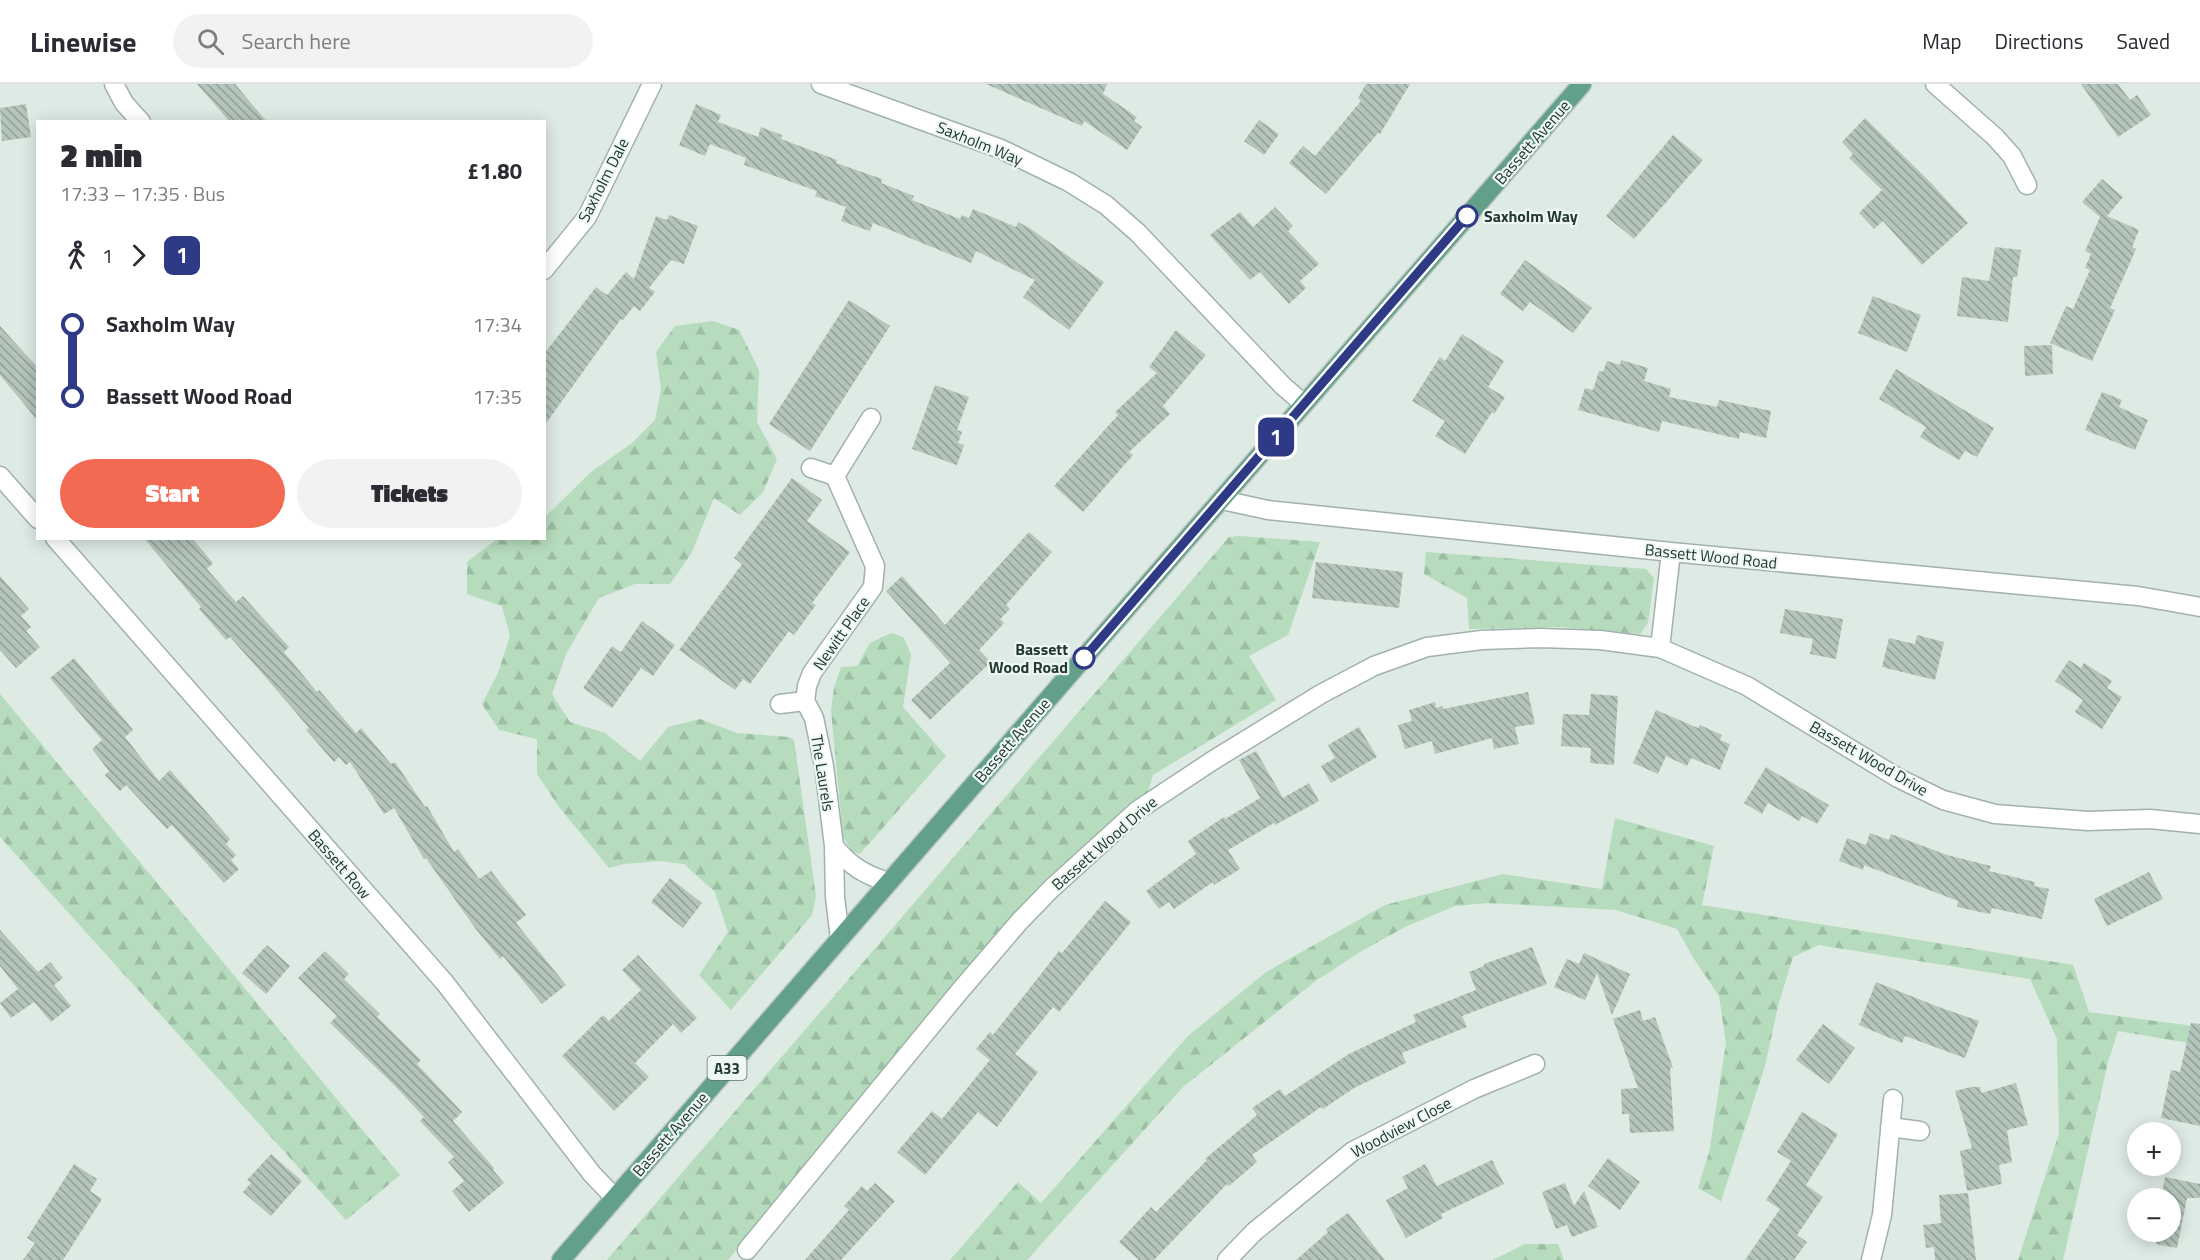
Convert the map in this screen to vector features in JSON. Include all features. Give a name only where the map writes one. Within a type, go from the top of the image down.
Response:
[{"type":"main road","name":"Bassett Avenue","points":[[561,1260],[1582,84]]},
{"type":"street","points":[[114,84],[124,103],[139,120]]},
{"type":"street","name":"Saxholm Dale","points":[[546,268],[587,217],[652,84]]},
{"type":"street","name":"Saxholm Way","points":[[821,84],[1001,149],[1069,182],[1106,206],[1137,233],[1283,386],[1304,404]]},
{"type":"street","points":[[1935,84],[1995,137],[2012,156],[2027,185]]},
{"type":"street","points":[[811,468],[835,476],[871,418]]},
{"type":"street","points":[[0,476],[36,517]]},
{"type":"street","name":"Newitt Place","points":[[805,701],[812,673],[873,587],[874,566],[835,476]]},
{"type":"street","name":"Bassett Wood Road","points":[[1222,500],[1268,510],[1671,552],[2126,595],[2200,608]]},
{"type":"street","name":"Bassett Row","points":[[57,540],[445,983],[592,1174],[615,1198]]},
{"type":"street","points":[[1660,648],[1671,552]]},
{"type":"street","name":"Bassett Wood Drive","points":[[747,1250],[1019,922],[1138,810],[1212,760],[1322,694],[1374,666],[1427,647],[1482,640],[1540,638],[1600,640],[1660,648],[1747,687],[1898,778],[1943,800],[1995,814],[2088,821],[2150,819],[2200,824]]},
{"type":"street","points":[[780,704],[805,701]]},
{"type":"street","name":"The Laurels","points":[[805,701],[814,718],[824,766],[834,846],[835,897],[840,939]]},
{"type":"street","points":[[834,846],[857,870],[870,877],[888,882]]},
{"type":"street","name":"Woodview Close","points":[[1227,1260],[1254,1232],[1353,1151],[1474,1089],[1535,1064]]},
{"type":"street","points":[[1871,1260],[1882,1215],[1893,1099]]},
{"type":"street","points":[[1890,1127],[1920,1131]]},
{"type":"green space","points":[[713,321],[739,330],[759,370],[757,422],[777,459],[763,492],[740,515],[714,498],[691,554],[670,584],[635,584],[599,598],[567,652],[552,694],[570,722],[605,733],[640,761],[668,727],[700,719],[737,733],[789,737],[794,740],[816,896],[812,915],[731,1010],[699,975],[728,932],[715,892],[684,864],[661,861],[624,864],[609,868],[559,807],[537,774],[537,739],[499,730],[482,704],[498,673],[510,636],[502,606],[467,594],[467,562],[496,540],[546,540],[546,516],[591,472],[632,443],[655,420],[661,389],[656,352],[675,326]]},
{"type":"green space","points":[[1229,537],[1320,542],[1288,635],[1249,656],[1276,700],[1153,775],[1148,792],[1024,902],[728,1260],[607,1260]]},
{"type":"green space","points":[[1426,552],[1646,569],[1654,578],[1648,623],[1640,634],[1560,627],[1469,629],[1467,598],[1424,574]]},
{"type":"green space","points":[[891,633],[903,637],[911,654],[903,707],[946,756],[860,854],[852,851],[843,837],[831,710],[834,688],[841,667],[857,666],[870,643]]},
{"type":"green space","points":[[0,694],[400,1175],[346,1220],[0,837]]},
{"type":"green space","points":[[1615,818],[1714,846],[1702,905],[2073,965],[2089,1012],[2200,1027],[2200,1045],[2118,1031],[2108,1062],[2063,1260],[2018,1260],[2059,1133],[2057,1039],[2030,979],[1819,945],[1793,957],[1778,1006],[1765,1066],[1721,1201],[1698,1188],[1709,1153],[1726,1043],[1719,996],[1677,929],[1616,910],[1488,903],[1455,906],[1405,927],[1360,952],[1317,980],[1183,1087],[1027,1260],[950,1260],[1018,1182],[1041,1203],[1188,1036],[1266,972],[1385,905],[1503,874],[1602,889]]},
{"type":"green space","points":[[1525,1244],[1558,1244],[1564,1260],[1493,1260]]},
{"type":"building","points":[[197,84],[235,84],[265,120],[228,120]]},
{"type":"building","points":[[986,84],[1107,84],[1103,94],[1137,117],[1134,121],[1142,127],[1127,150],[1084,121],[1082,126]]},
{"type":"building","points":[[1366,84],[1410,84],[1380,134],[1378,133],[1326,194],[1289,163],[1303,146],[1315,156],[1361,101],[1358,98]]},
{"type":"building","points":[[2081,84],[2118,84],[2130,100],[2137,95],[2151,115],[2118,137]]},
{"type":"building","points":[[26,104],[31,137],[2,141],[0,108]]},
{"type":"building","points":[[696,104],[721,115],[718,122],[758,137],[761,127],[782,135],[781,139],[837,160],[836,163],[882,179],[881,183],[914,196],[912,200],[960,219],[962,215],[969,218],[973,209],[1016,227],[1018,222],[1104,282],[1069,330],[1023,297],[1035,280],[976,251],[971,263],[873,223],[870,231],[841,221],[846,207],[815,196],[817,191],[744,165],[746,158],[710,144],[705,156],[679,145]]},
{"type":"building","points":[[1865,118],[1968,223],[1922,265],[1883,221],[1874,229],[1859,213],[1882,190],[1849,158],[1853,154],[1842,142]]},
{"type":"building","points":[[1259,120],[1279,134],[1264,155],[1244,141]]},
{"type":"building","points":[[1673,135],[1703,160],[1634,239],[1606,216]]},
{"type":"building","points":[[2102,179],[2123,197],[2107,216],[2139,230],[2132,247],[2136,249],[2110,308],[2115,310],[2092,361],[2050,343],[2066,306],[2073,309],[2090,270],[2085,268],[2091,254],[2085,251],[2100,217],[2082,202]]},
{"type":"building","points":[[1275,207],[1293,226],[1288,231],[1319,264],[1300,281],[1306,288],[1289,304],[1260,272],[1250,280],[1210,235],[1240,212],[1253,227]]},
{"type":"building","points":[[669,215],[698,226],[684,264],[671,260],[649,288],[655,292],[640,311],[634,306],[623,320],[621,319],[546,423],[546,351],[596,287],[607,295],[626,272],[634,279],[656,216],[667,220]]},
{"type":"building","points":[[1995,247],[2021,250],[2017,277],[2013,277],[2008,322],[1957,316],[1962,277],[1989,281]]},
{"type":"building","points":[[1525,260],[1592,308],[1573,333],[1530,302],[1523,311],[1500,294]]},
{"type":"building","points":[[1873,296],[1921,315],[1907,352],[1858,333]]},
{"type":"building","points":[[849,300],[890,326],[810,451],[769,424]]},
{"type":"building","points":[[0,326],[36,366],[36,419],[0,375]]},
{"type":"building","points":[[1176,330],[1206,355],[1163,406],[1170,414],[1129,452],[1133,455],[1083,512],[1054,486],[1118,415],[1115,412],[1157,373],[1149,367]]},
{"type":"building","points":[[1462,334],[1504,361],[1488,387],[1505,397],[1494,414],[1492,412],[1465,454],[1435,436],[1445,421],[1412,401],[1440,357],[1445,361]]},
{"type":"building","points":[[2052,345],[2053,374],[2025,376],[2024,346]]},
{"type":"building","points":[[1621,360],[1648,368],[1644,381],[1671,389],[1669,397],[1717,407],[1719,400],[1771,411],[1766,438],[1740,432],[1739,439],[1662,421],[1659,432],[1578,410],[1585,388],[1593,390],[1599,371],[1603,372],[1607,361],[1620,365]]},
{"type":"building","points":[[1896,369],[1994,428],[1977,457],[1965,451],[1959,460],[1920,437],[1926,427],[1879,399]]},
{"type":"building","points":[[935,385],[969,397],[957,430],[962,432],[958,443],[964,445],[957,465],[912,449]]},
{"type":"building","points":[[2102,392],[2122,400],[2119,407],[2148,420],[2135,450],[2085,430]]},
{"type":"building","points":[[792,478],[822,500],[807,521],[850,552],[812,603],[816,605],[794,635],[789,631],[750,684],[743,679],[735,690],[679,650],[742,564],[734,558]]},
{"type":"building","points":[[1029,532],[1052,552],[1006,605],[1010,609],[1000,619],[1004,623],[979,650],[991,662],[930,720],[911,700],[950,663],[886,591],[902,576],[945,625]]},
{"type":"building","points":[[146,540],[194,540],[213,563],[207,569],[236,602],[243,596],[289,647],[284,652],[317,692],[319,690],[356,733],[361,728],[391,764],[395,762],[425,807],[427,806],[454,852],[458,849],[479,879],[491,871],[526,915],[516,923],[566,985],[542,1004],[503,956],[500,959],[475,928],[426,858],[424,859],[394,808],[384,814],[350,762],[346,765],[339,757],[334,762],[306,730],[309,728],[261,672],[230,637],[226,640],[199,609],[201,607]]},
{"type":"building","points":[[1316,562],[1403,572],[1399,608],[1312,598]]},
{"type":"building","points":[[0,576],[29,609],[21,616],[31,627],[26,631],[40,647],[16,668],[0,650]]},
{"type":"building","points":[[1785,609],[1843,619],[1836,659],[1810,654],[1813,639],[1780,633]]},
{"type":"building","points":[[642,621],[675,645],[653,676],[641,668],[612,708],[583,688],[612,646],[621,652]]},
{"type":"building","points":[[1917,635],[1944,642],[1935,680],[1882,667],[1889,638],[1915,644]]},
{"type":"building","points":[[74,658],[133,730],[125,737],[159,781],[170,770],[230,839],[226,844],[236,855],[231,860],[239,869],[224,883],[172,825],[167,829],[126,785],[120,791],[105,775],[109,771],[92,749],[102,740],[50,678]]},
{"type":"building","points":[[2069,660],[2081,668],[2084,663],[2112,681],[2107,688],[2122,697],[2102,729],[2075,712],[2083,700],[2055,681]]},
{"type":"building","points":[[1528,692],[1535,724],[1515,727],[1519,744],[1494,749],[1492,738],[1435,754],[1432,741],[1405,749],[1398,725],[1412,721],[1409,710],[1435,702],[1436,708],[1442,706],[1443,709]]},
{"type":"building","points":[[1591,694],[1618,696],[1614,765],[1590,763],[1591,748],[1561,746],[1563,714],[1589,715]]},
{"type":"building","points":[[1656,710],[1698,728],[1700,725],[1722,735],[1720,740],[1730,744],[1720,770],[1691,758],[1687,766],[1666,756],[1658,774],[1633,763]]},
{"type":"building","points":[[1359,727],[1377,757],[1331,783],[1321,766],[1335,758],[1328,745]]},
{"type":"building","points":[[1256,751],[1283,798],[1309,783],[1319,801],[1275,825],[1274,823],[1228,850],[1240,869],[1214,885],[1213,882],[1174,909],[1169,902],[1159,909],[1146,891],[1196,854],[1188,841],[1224,817],[1225,819],[1260,798],[1239,760]]},
{"type":"building","points":[[1766,767],[1829,805],[1817,824],[1802,816],[1799,821],[1768,803],[1762,814],[1744,803]]},
{"type":"building","points":[[1870,833],[1889,840],[1891,834],[1947,855],[1991,866],[1989,871],[2035,882],[2034,886],[2049,889],[2042,919],[1992,908],[1990,914],[1957,907],[1958,901],[1864,865],[1863,870],[1839,861],[1847,838],[1866,845]]},
{"type":"building","points":[[2149,872],[2163,899],[2107,926],[2094,899]]},
{"type":"building","points":[[670,878],[702,903],[683,928],[651,902]]},
{"type":"building","points":[[1105,901],[1131,922],[1059,1012],[1053,1007],[1015,1054],[1038,1072],[997,1127],[978,1112],[925,1175],[897,1152],[932,1111],[942,1119],[990,1060],[976,1049],[990,1032],[993,1035],[1059,951],[1062,953]]},
{"type":"building","points":[[0,930],[38,972],[50,962],[63,978],[54,985],[71,1006],[51,1022],[34,1002],[11,1018],[0,1003],[18,989],[0,966]]},
{"type":"building","points":[[267,945],[290,966],[266,994],[242,973]]},
{"type":"building","points":[[1532,947],[1547,984],[1462,1016],[1467,1027],[1402,1053],[1406,1063],[1354,1088],[1323,1109],[1321,1107],[1252,1155],[1257,1162],[1229,1186],[1227,1184],[1154,1260],[1139,1260],[1119,1242],[1151,1207],[1156,1212],[1207,1160],[1205,1159],[1257,1115],[1252,1108],[1280,1089],[1285,1096],[1349,1054],[1416,1022],[1413,1015],[1476,990],[1469,972],[1484,964]]},
{"type":"building","points":[[325,951],[349,974],[344,979],[380,1014],[377,1017],[421,1060],[417,1064],[462,1112],[453,1121],[494,1168],[493,1170],[504,1183],[469,1212],[452,1191],[464,1181],[448,1162],[454,1157],[420,1121],[424,1117],[330,1023],[337,1016],[298,978]]},
{"type":"building","points":[[1584,953],[1630,974],[1612,1015],[1597,973],[1585,1000],[1554,987],[1567,959],[1579,964]]},
{"type":"building","points":[[638,955],[697,1018],[681,1033],[673,1024],[635,1063],[649,1077],[614,1111],[562,1056],[603,1015],[609,1021],[641,990],[622,970]]},
{"type":"building","points":[[1876,982],[1979,1021],[1965,1058],[1905,1036],[1902,1043],[1859,1025]]},
{"type":"building","points":[[1640,1010],[1643,1021],[1655,1017],[1673,1068],[1670,1068],[1674,1131],[1630,1133],[1629,1114],[1622,1114],[1621,1089],[1638,1088],[1613,1019]]},
{"type":"building","points":[[2191,1023],[2200,1024],[2200,1126],[2161,1118],[2171,1070],[2180,1072]]},
{"type":"building","points":[[1823,1024],[1855,1048],[1829,1084],[1796,1060]]},
{"type":"building","points":[[2016,1083],[2028,1125],[2007,1130],[2012,1162],[1999,1165],[2002,1184],[1967,1191],[1960,1151],[1972,1148],[1955,1091],[1980,1087],[1981,1093]]},
{"type":"building","points":[[1802,1112],[1838,1134],[1806,1185],[1823,1197],[1797,1235],[1807,1242],[1794,1260],[1745,1260],[1780,1209],[1766,1200],[1791,1161],[1777,1152]]},
{"type":"building","points":[[271,1154],[302,1181],[271,1216],[243,1192],[251,1183],[247,1180]]},
{"type":"building","points":[[1608,1158],[1640,1182],[1620,1210],[1588,1186]]},
{"type":"building","points":[[1492,1160],[1504,1184],[1441,1214],[1443,1218],[1406,1238],[1386,1200],[1408,1188],[1402,1177],[1425,1164],[1437,1186]]},
{"type":"building","points":[[74,1164],[97,1179],[90,1191],[102,1199],[63,1260],[23,1260],[35,1243],[27,1238]]},
{"type":"building","points":[[2165,1177],[2200,1184],[2200,1198],[2187,1198],[2181,1228],[2181,1188],[2163,1188]]},
{"type":"building","points":[[875,1183],[895,1201],[841,1260],[805,1260],[849,1210],[844,1206],[862,1186],[867,1191]]},
{"type":"building","points":[[1565,1183],[1574,1206],[1584,1191],[1598,1227],[1572,1237],[1567,1225],[1556,1229],[1542,1192]]},
{"type":"building","points":[[1968,1193],[1976,1260],[1935,1260],[1934,1247],[1926,1248],[1923,1225],[1941,1223],[1939,1195]]},
{"type":"building","points":[[1348,1213],[1385,1260],[1296,1260],[1328,1232],[1326,1229]]},
{"type":"building","points":[[2156,1242],[2178,1242],[2177,1248],[2156,1244]]},
{"type":"bus line","name":"1","points":[[1084,658],[1467,216]]},
{"type":"place","name":"Saxholm Way","points":[[1467,216]]},
{"type":"place","name":"Bassett Wood Road","points":[[1084,658]]}]
